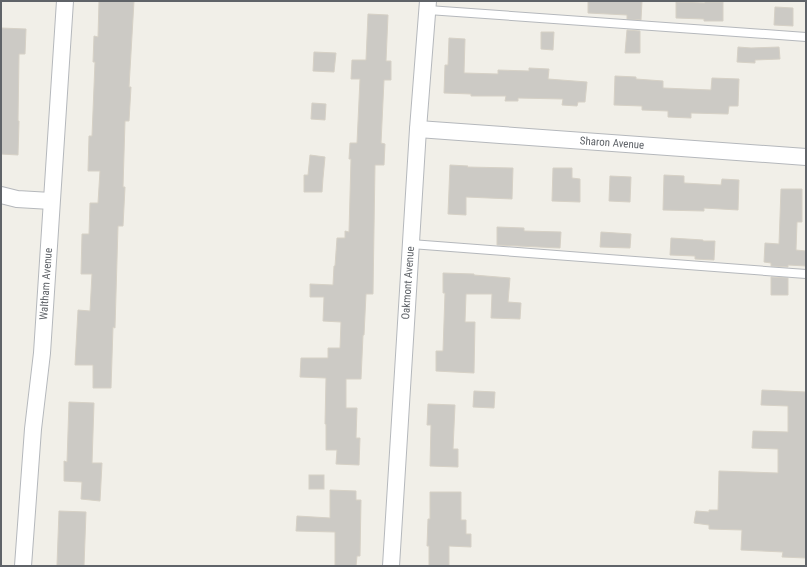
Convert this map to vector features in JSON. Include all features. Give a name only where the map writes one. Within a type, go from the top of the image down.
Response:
[{"type":"street","name":"Waltham Avenue","points":[[23,566],[33,429],[42,353],[65,1]]},
{"type":"street","name":"Oakmont Avenue","points":[[391,566],[418,129],[428,5]]},
{"type":"street","name":"Sharon Avenue","points":[[418,129],[806,157]]},
{"type":"street","points":[[1,195],[17,199],[51,201]]},
{"type":"lane","points":[[428,5],[806,37]]},
{"type":"lane","points":[[411,244],[806,274]]},
{"type":"building","points":[[99,1],[134,1],[129,87],[131,87],[129,121],[125,121],[123,187],[125,187],[123,226],[118,226],[115,328],[113,327],[111,388],[93,388],[93,365],[75,365],[78,310],[90,311],[92,274],[81,274],[82,234],[89,234],[90,203],[98,203],[100,171],[88,171],[89,136],[92,136],[95,62],[93,62],[94,36],[98,37]]},
{"type":"building","points":[[588,1],[642,1],[641,20],[627,19],[627,15],[588,13]]},
{"type":"building","points":[[676,2],[723,2],[723,21],[704,21],[704,19],[676,18]]},
{"type":"building","points":[[775,7],[793,8],[793,26],[774,25]]},
{"type":"building","points":[[368,14],[388,15],[386,61],[391,61],[391,80],[384,80],[381,143],[385,144],[384,165],[375,165],[373,294],[366,294],[361,379],[346,379],[346,408],[357,408],[356,438],[360,438],[359,465],[336,464],[337,450],[326,450],[326,378],[300,377],[301,358],[328,358],[328,348],[340,348],[341,322],[323,321],[324,297],[310,297],[310,284],[333,285],[337,238],[345,238],[345,231],[349,232],[350,143],[357,143],[360,79],[351,79],[352,60],[366,60]]},
{"type":"building","points":[[1,28],[26,29],[25,54],[19,54],[18,155],[1,154]]},
{"type":"building","points":[[627,30],[640,31],[640,53],[625,53]]},
{"type":"building","points":[[541,32],[554,32],[553,50],[541,49]]},
{"type":"building","points":[[449,38],[465,39],[464,73],[498,74],[498,70],[529,71],[529,68],[549,69],[548,79],[587,82],[585,102],[578,102],[577,106],[562,105],[563,99],[518,98],[518,101],[505,101],[506,96],[471,96],[471,94],[444,93],[445,65],[448,65]]},
{"type":"building","points":[[738,47],[779,47],[780,59],[755,60],[755,63],[737,62]]},
{"type":"building","points":[[314,52],[336,53],[334,72],[313,71]]},
{"type":"building","points":[[615,76],[663,81],[663,88],[711,90],[712,78],[739,79],[738,106],[729,106],[728,114],[691,113],[691,118],[668,117],[668,111],[642,110],[642,106],[614,105]]},
{"type":"building","points":[[312,103],[326,104],[325,120],[311,119]]},
{"type":"building","points":[[310,155],[325,157],[322,192],[304,192],[304,175],[308,175]]},
{"type":"building","points":[[450,165],[513,168],[512,199],[466,197],[466,215],[448,214]]},
{"type":"building","points":[[553,168],[572,168],[572,178],[580,179],[580,202],[552,201]]},
{"type":"building","points":[[664,175],[684,176],[684,183],[721,185],[722,179],[739,180],[738,210],[704,208],[704,211],[663,210]]},
{"type":"building","points":[[610,176],[631,177],[630,202],[609,201]]},
{"type":"building","points":[[781,189],[802,189],[802,222],[797,222],[796,250],[806,251],[806,266],[771,266],[771,263],[764,262],[765,243],[779,244]]},
{"type":"building","points":[[497,227],[524,228],[524,231],[561,232],[560,248],[497,245]]},
{"type":"building","points":[[601,232],[631,234],[630,248],[600,247]]},
{"type":"building","points":[[671,238],[715,241],[714,260],[695,259],[695,256],[670,255]]},
{"type":"building","points":[[443,273],[474,274],[510,278],[508,302],[521,303],[520,319],[491,318],[492,294],[466,294],[465,322],[475,322],[474,373],[436,371],[436,351],[443,351],[445,293],[443,293]]},
{"type":"building","points":[[771,277],[788,278],[788,295],[771,295]]},
{"type":"building","points":[[762,390],[806,392],[806,558],[782,557],[783,552],[741,550],[742,530],[709,529],[709,525],[694,523],[696,511],[709,512],[709,510],[718,510],[719,471],[778,473],[778,449],[752,448],[753,431],[788,432],[788,406],[761,405]]},
{"type":"building","points":[[474,391],[495,392],[494,408],[473,407]]},
{"type":"building","points":[[69,402],[94,403],[92,463],[102,463],[100,501],[81,499],[82,482],[64,481],[64,461],[67,462]]},
{"type":"building","points":[[428,404],[455,405],[453,449],[458,449],[458,467],[430,466],[431,425],[427,425]]},
{"type":"building","points":[[309,475],[324,475],[324,489],[309,489]]},
{"type":"building","points":[[330,490],[356,491],[356,500],[361,500],[360,556],[357,556],[356,566],[335,566],[335,532],[296,531],[297,516],[330,518]]},
{"type":"building","points":[[430,492],[461,492],[461,520],[466,520],[466,534],[471,534],[471,547],[449,546],[449,566],[429,566],[429,546],[427,546],[428,519],[430,519]]},
{"type":"building","points":[[59,511],[86,512],[84,566],[57,565]]}]
